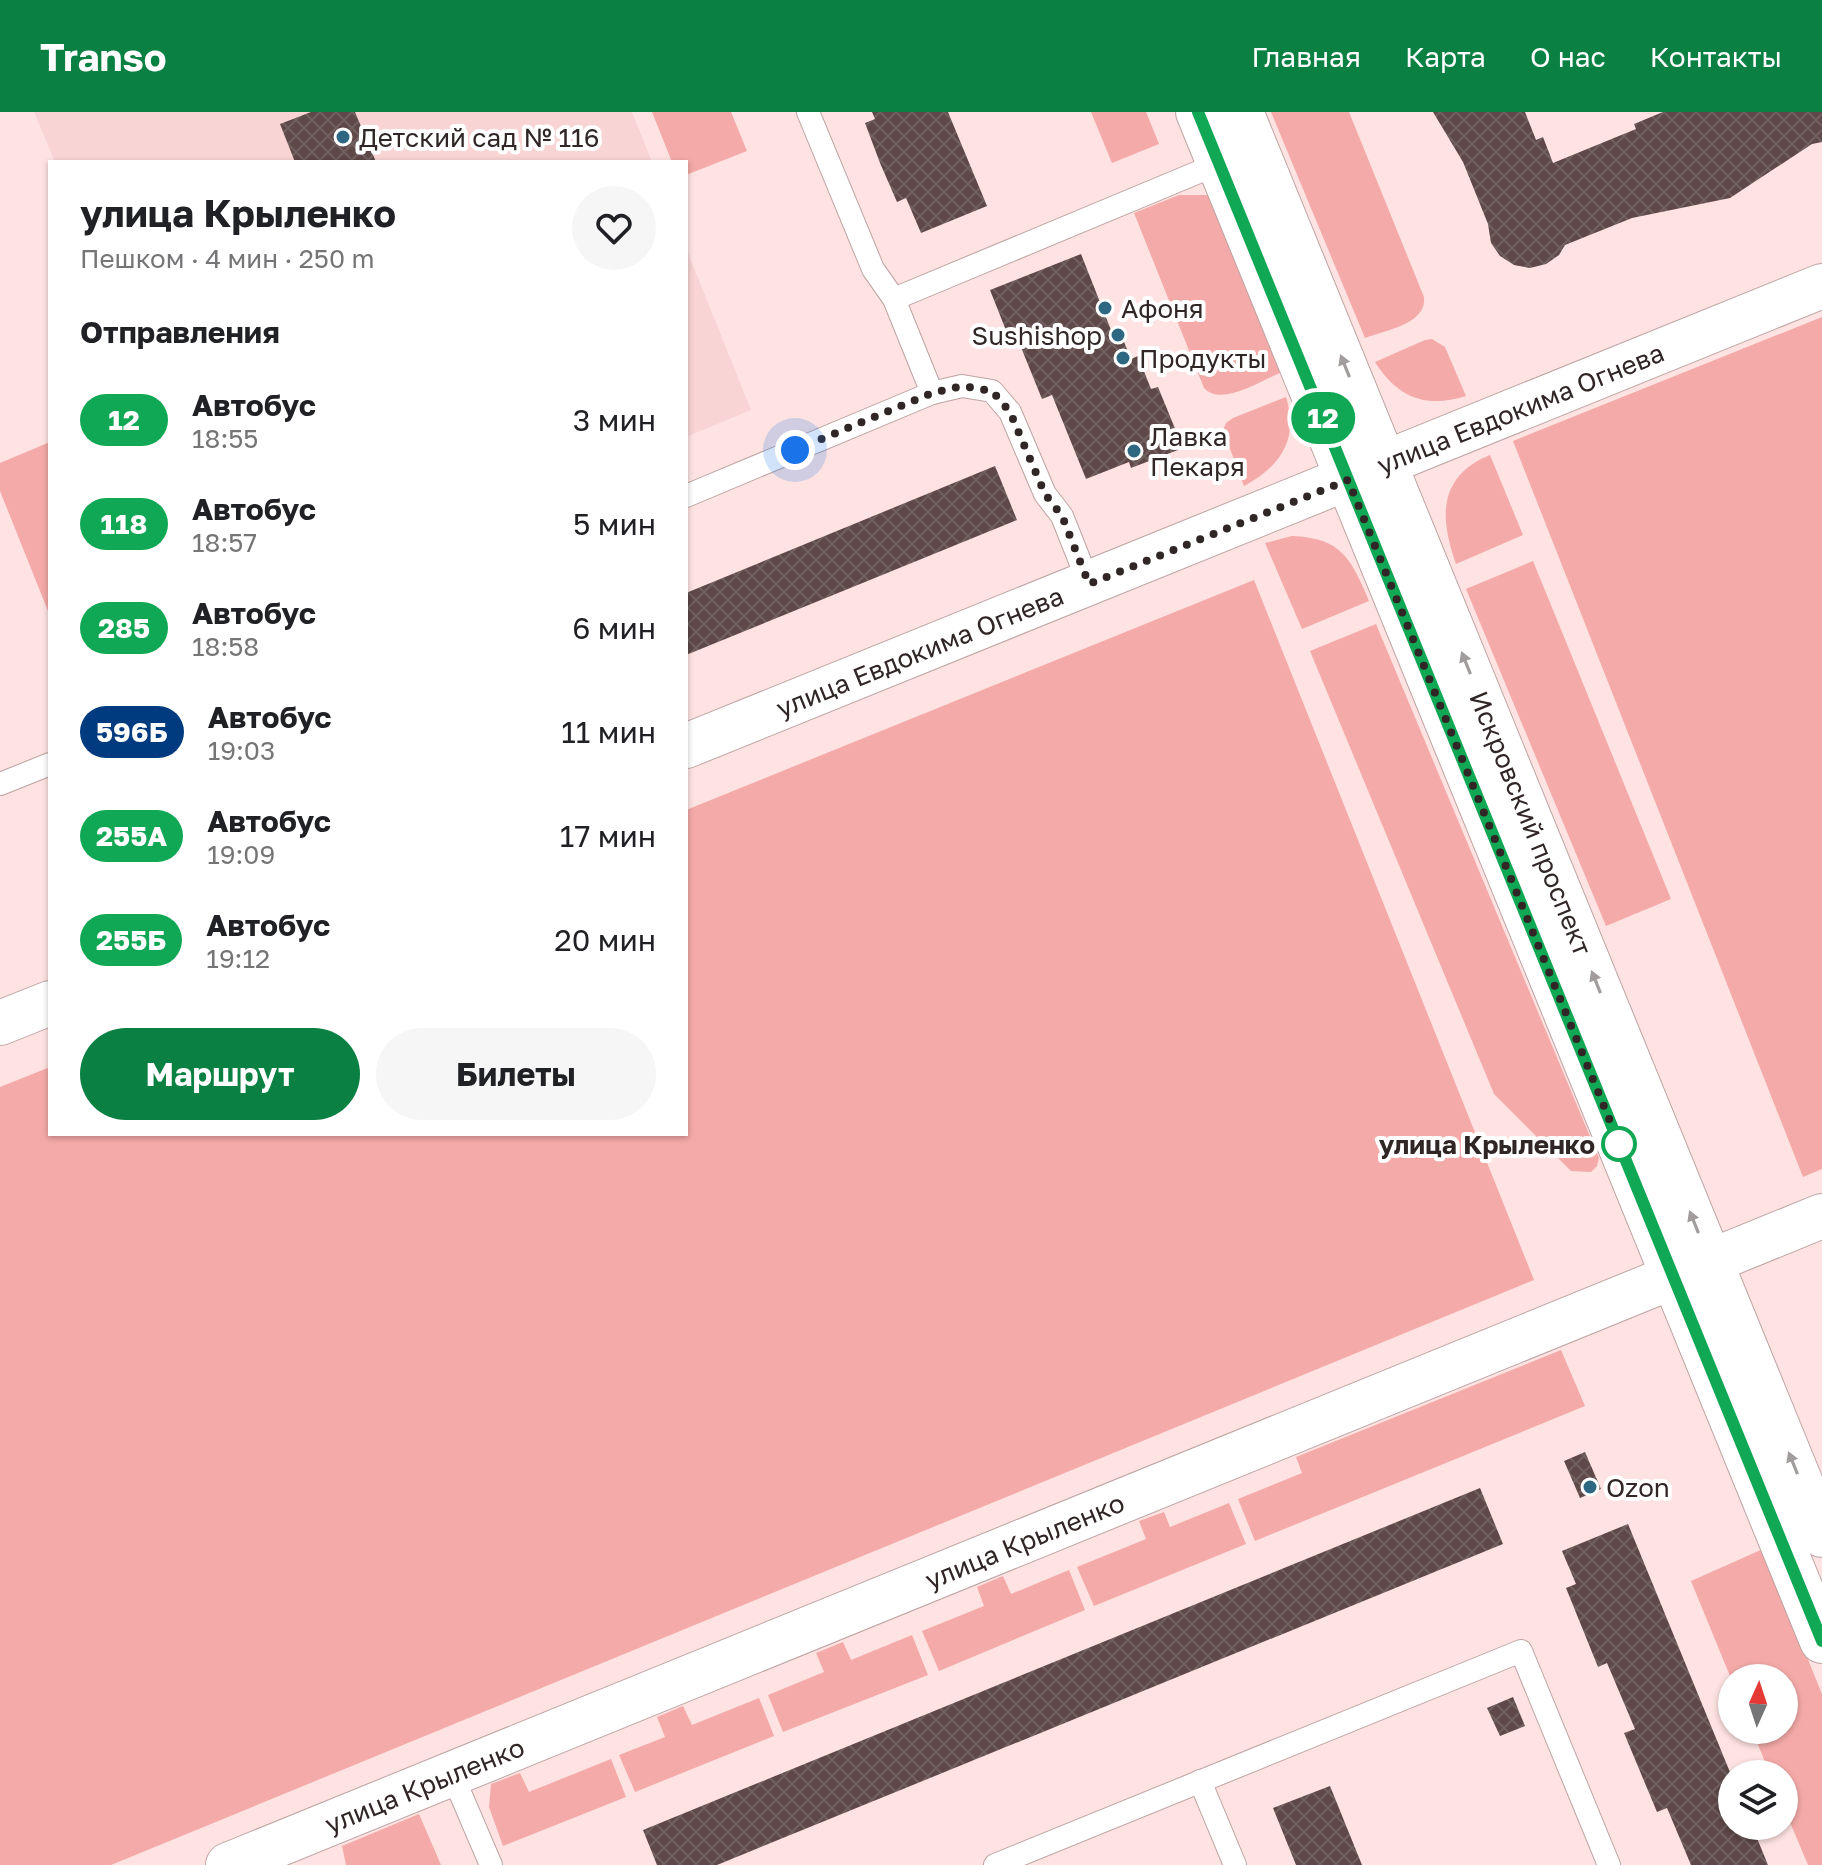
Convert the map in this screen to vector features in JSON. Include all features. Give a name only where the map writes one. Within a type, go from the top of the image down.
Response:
[{"type":"street","name":"Искровский проспект","points":[[1198,112],[1239,141],[1367,472],[1692,1269],[1822,1641]]},
{"type":"street","name":"улица Евдокима Огнева","points":[[688,745],[1822,286]]},
{"type":"street","points":[[0,1023],[48,1004]]},
{"type":"street","name":"улица Крыленко","points":[[228,1865],[1822,1216]]},
{"type":"street","name":"Искровский проспект","points":[[1692,1269],[1822,1535]]},
{"type":"lane","points":[[808,112],[873,269],[894,299],[932,393]]},
{"type":"lane","points":[[894,299],[1239,141]]},
{"type":"lane","points":[[688,495],[932,393],[962,386],[992,391],[1010,412],[1045,494],[1062,516],[1089,584]]},
{"type":"lane","points":[[0,784],[48,765]]},
{"type":"lane","points":[[995,1865],[1521,1651],[1609,1865]]},
{"type":"lane","points":[[452,1774],[491,1865]]},
{"type":"lane","points":[[1200,1781],[1235,1865]]},
{"type":"shaded area","name":"Детский сад № 116","points":[[34,112],[632,112],[651,160],[54,160]]},
{"type":"shaded area","points":[[652,112],[731,112],[747,151],[688,174],[688,160],[671,160]]},
{"type":"shaded area","points":[[1091,112],[1146,112],[1159,144],[1112,163]]},
{"type":"shaded area","points":[[1271,112],[1349,112],[1424,297],[1419,314],[1412,320],[1365,338]]},
{"type":"shaded area","points":[[1179,195],[1209,195],[1280,373],[1231,394],[1212,393],[1204,388],[1134,213]]},
{"type":"shaded area","points":[[688,253],[751,410],[688,436]]},
{"type":"shaded area","points":[[1822,317],[1822,1169],[1803,1177],[1513,441]]},
{"type":"shaded area","points":[[1432,339],[1445,347],[1466,396],[1438,401],[1413,397],[1393,384],[1375,362]]},
{"type":"shaded area","points":[[1286,397],[1290,426],[1284,450],[1268,470],[1244,486],[1223,430],[1226,423]]},
{"type":"shaded area","points":[[48,443],[48,611],[0,491],[0,463]]},
{"type":"shaded area","points":[[1490,455],[1523,535],[1456,564],[1447,531],[1447,500],[1460,475]]},
{"type":"shaded area","points":[[1292,536],[1334,546],[1350,563],[1369,601],[1302,629],[1265,543]]},
{"type":"shaded area","points":[[1533,561],[1671,899],[1606,926],[1466,589]]},
{"type":"shaded area","points":[[1254,580],[1534,1280],[111,1865],[0,1865],[0,1087],[48,1068],[48,1136],[688,1136],[688,809]]},
{"type":"shaded area","points":[[1376,624],[1599,1158],[1591,1172],[1571,1171],[1494,1094],[1310,651]]},
{"type":"shaded area","points":[[1561,1350],[1585,1406],[1255,1541],[1238,1499],[1302,1473],[1296,1457]]},
{"type":"shaded area","points":[[1229,1503],[1246,1544],[1094,1606],[1077,1567],[1146,1539],[1139,1521],[1164,1512],[1170,1527]]},
{"type":"shaded area","points":[[1763,1549],[1822,1694],[1822,1865],[1808,1865],[1797,1840],[1798,1760],[1764,1760],[1758,1744],[1798,1744],[1798,1664],[1725,1664],[1691,1581]]},
{"type":"shaded area","points":[[1069,1570],[1085,1610],[939,1671],[922,1631],[984,1606],[977,1587],[1003,1576],[1011,1594]]},
{"type":"shaded area","points":[[912,1635],[928,1675],[783,1732],[768,1695],[824,1672],[816,1653],[843,1642],[851,1660]]},
{"type":"shaded area","points":[[759,1698],[774,1736],[635,1792],[619,1755],[665,1737],[657,1717],[683,1706],[692,1725]]},
{"type":"shaded area","points":[[611,1759],[626,1797],[503,1846],[489,1807],[491,1784],[520,1773],[529,1792]]},
{"type":"shaded area","points":[[419,1814],[441,1865],[346,1865],[342,1846]]},
{"type":"building","points":[[311,112],[355,112],[375,160],[294,160],[280,124]]},
{"type":"building","points":[[872,112],[948,112],[987,206],[921,233],[906,198],[897,202],[880,163],[865,123],[875,119]]},
{"type":"building","points":[[1433,112],[1525,112],[1536,140],[1543,137],[1553,163],[1636,129],[1634,124],[1663,112],[1822,112],[1822,142],[1812,144],[1730,198],[1632,218],[1565,245],[1559,255],[1546,264],[1530,268],[1514,265],[1500,256],[1491,243],[1488,224],[1463,162]]},
{"type":"building","points":[[1081,254],[1111,330],[1118,327],[1131,359],[1138,356],[1151,389],[1158,387],[1183,448],[1131,468],[1129,462],[1086,479],[1052,395],[1042,399],[1016,335],[1009,338],[990,290]]},
{"type":"building","points":[[995,466],[1017,520],[688,654],[688,592]]},
{"type":"building","points":[[1585,1452],[1601,1489],[1580,1498],[1564,1461]]},
{"type":"building","points":[[1480,1488],[1503,1544],[717,1865],[657,1865],[643,1830]]},
{"type":"building","points":[[1628,1524],[1725,1760],[1718,1760],[1718,1840],[1758,1840],[1768,1865],[1691,1865],[1667,1808],[1657,1812],[1624,1733],[1635,1729],[1607,1663],[1598,1667],[1566,1588],[1576,1584],[1562,1551]]},
{"type":"building","points":[[1513,1697],[1525,1726],[1500,1736],[1487,1708]]},
{"type":"building","points":[[1330,1786],[1362,1865],[1296,1865],[1273,1808]]},
{"type":"bus line","name":"12","points":[[1198,112],[1822,1641]]},
{"type":"place","name":"Детский сад № 116","points":[[343,137]]},
{"type":"place","name":"Афоня","points":[[1105,308]]},
{"type":"place","name":"Sushishop","points":[[1118,335]]},
{"type":"place","name":"Продукты","points":[[1123,358]]},
{"type":"place","name":"Лавка Пекаря","points":[[1134,451]]},
{"type":"place","name":"улица Крыленко","points":[[1619,1144]]},
{"type":"place","name":"Ozon","points":[[1590,1487]]},
{"type":"route","points":[[795,450],[932,393],[962,386],[992,391],[1010,412],[1045,494],[1062,516],[1089,584],[1348,480],[1621,1148],[1619,1144]]}]
